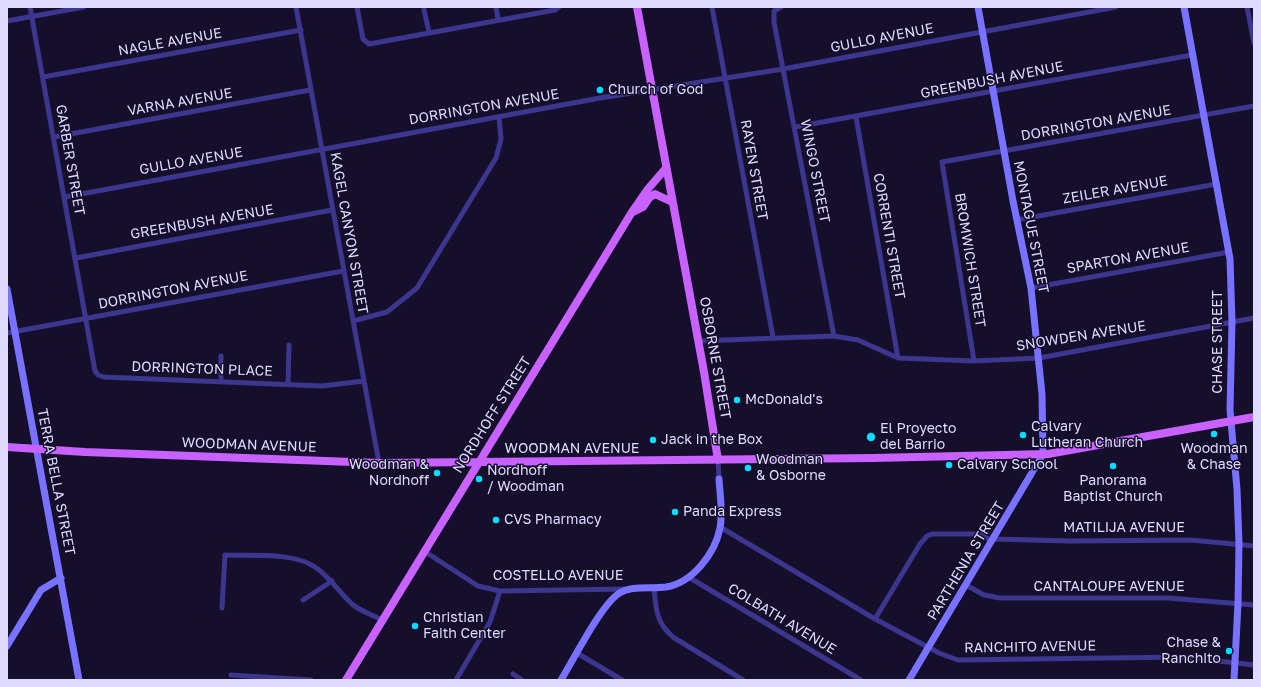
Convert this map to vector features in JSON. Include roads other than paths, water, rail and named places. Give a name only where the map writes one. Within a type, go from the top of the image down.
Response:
[{"type":"main road","name":"OSBORNE STREET","points":[[637,7],[698,341],[718,460]]},
{"type":"main road","name":"NORDHOFF STREET","points":[[346,680],[632,212],[648,189],[666,168]]},
{"type":"main road","points":[[632,212],[643,206],[648,198],[656,194],[672,202]]},
{"type":"main road","name":"WOODMAN AVENUE","points":[[7,447],[85,452],[379,463],[718,460],[1044,454],[1254,417]]},
{"type":"street","name":"GARBER STREET","points":[[30,7],[86,318]]},
{"type":"street","points":[[7,21],[84,7]]},
{"type":"street","name":"KAGEL CANYON STREET","points":[[296,7],[379,463]]},
{"type":"street","points":[[357,7],[363,39],[370,44],[498,19],[555,10],[559,7]]},
{"type":"street","points":[[496,7],[498,19]]},
{"type":"street","name":"RAYEN STREET","points":[[712,7],[773,338]]},
{"type":"street","name":"WINGO STREET","points":[[781,7],[774,11],[774,22],[834,336]]},
{"type":"street","name":"MONTAGUE STREET","points":[[978,7],[1016,220],[1031,288],[1042,394],[1044,454]]},
{"type":"street","name":"GULLO AVENUE","points":[[652,89],[782,69],[1116,7]]},
{"type":"street","name":"CHASE STREET","points":[[1184,7],[1229,252],[1232,322],[1231,422],[1237,488],[1239,544],[1236,662],[1234,680]]},
{"type":"street","points":[[1247,7],[1254,43]]},
{"type":"street","points":[[424,10],[429,32]]},
{"type":"street","name":"NAGLE AVENUE","points":[[43,77],[301,30]]},
{"type":"street","name":"GREENBUSH AVENUE","points":[[795,128],[1192,55]]},
{"type":"street","name":"DORRINGTON AVENUE","points":[[322,149],[652,89]]},
{"type":"street","name":"VARNA AVENUE","points":[[54,137],[310,90]]},
{"type":"street","name":"DORRINGTON AVENUE","points":[[942,162],[1254,106]]},
{"type":"street","points":[[353,320],[387,312],[417,288],[496,158],[501,139],[499,117]]},
{"type":"street","name":"CORRENTI STREET","points":[[856,117],[898,358]]},
{"type":"street","name":"GULLO AVENUE","points":[[65,197],[322,149]]},
{"type":"street","name":"BROMWICH STREET","points":[[942,162],[974,361]]},
{"type":"street","name":"ZEILER AVENUE","points":[[1016,220],[1217,184]]},
{"type":"street","name":"GREENBUSH AVENUE","points":[[76,258],[332,210]]},
{"type":"street","name":"SPARTON AVENUE","points":[[1031,288],[1229,252]]},
{"type":"street","name":"DORRINGTON AVENUE","points":[[7,332],[343,271]]},
{"type":"street","name":"TERRA BELLA STREET","points":[[7,289],[36,448],[62,578],[79,680]]},
{"type":"street","name":"DORRINGTON PLACE","points":[[86,318],[95,371],[98,375],[104,377],[322,386],[364,382]]},
{"type":"street","name":"SNOWDEN AVENUE","points":[[698,341],[834,336],[858,340],[898,358],[974,361],[1039,358],[1254,318]]},
{"type":"street","points":[[288,384],[289,345]]},
{"type":"street","points":[[220,382],[221,356]]},
{"type":"street","name":"PARTHENIA STREET","points":[[909,680],[1044,454]]},
{"type":"street","name":"OSBORNE STREET","points":[[561,680],[608,604],[618,594],[631,589],[674,586],[690,578],[705,559],[720,527],[718,460]]},
{"type":"street","name":"RANCHITO AVENUE","points":[[720,527],[875,619],[948,657],[967,661],[1174,657],[1254,665]]},
{"type":"street","name":"MATILIJA AVENUE","points":[[875,619],[920,544],[927,536],[932,534],[979,534],[993,540],[1071,541],[1160,539],[1254,546]]},
{"type":"street","name":"COSTELLO AVENUE","points":[[424,551],[478,586],[500,591],[631,589]]},
{"type":"street","points":[[222,608],[225,555],[289,557],[302,560],[315,566],[332,581],[353,604],[382,620]]},
{"type":"street","points":[[8,640],[41,590],[62,578]]},
{"type":"street","name":"COLBATH AVENUE","points":[[690,578],[861,680]]},
{"type":"street","points":[[303,600],[332,581]]},
{"type":"street","name":"CANTALOUPE AVENUE","points":[[966,585],[984,595],[1000,598],[1168,598],[1254,605]]},
{"type":"street","points":[[654,588],[657,614],[665,630],[673,638],[743,680]]},
{"type":"street","points":[[456,680],[490,622],[500,591]]},
{"type":"street","points":[[577,653],[622,680]]},
{"type":"street","points":[[513,674],[522,680]]},
{"type":"street","points":[[231,675],[311,680]]},
{"type":"place","name":"Church of God","points":[[600,90]]},
{"type":"place","name":"McDonald's","points":[[737,400]]},
{"type":"place","name":"Woodman & Chase","points":[[1214,434]]},
{"type":"place","name":"Calvary Lutheran Church","points":[[1023,435]]},
{"type":"place","name":"El Proyecto del Barrio","points":[[871,437]]},
{"type":"place","name":"Jack in the Box","points":[[653,440]]},
{"type":"place","name":"Calvary School","points":[[949,465]]},
{"type":"place","name":"Panorama Baptist Church","points":[[1113,466]]},
{"type":"place","name":"Woodman & Osborne","points":[[748,468]]},
{"type":"place","name":"Woodman & Nordhoff","points":[[437,473]]},
{"type":"place","name":"Nordhoff / Woodman","points":[[479,479]]},
{"type":"place","name":"Panda Express","points":[[675,512]]},
{"type":"place","name":"CVS Pharmacy","points":[[496,520]]},
{"type":"place","name":"Christian Faith Center","points":[[415,626]]},
{"type":"place","name":"Chase & Ranchito","points":[[1229,651]]}]
